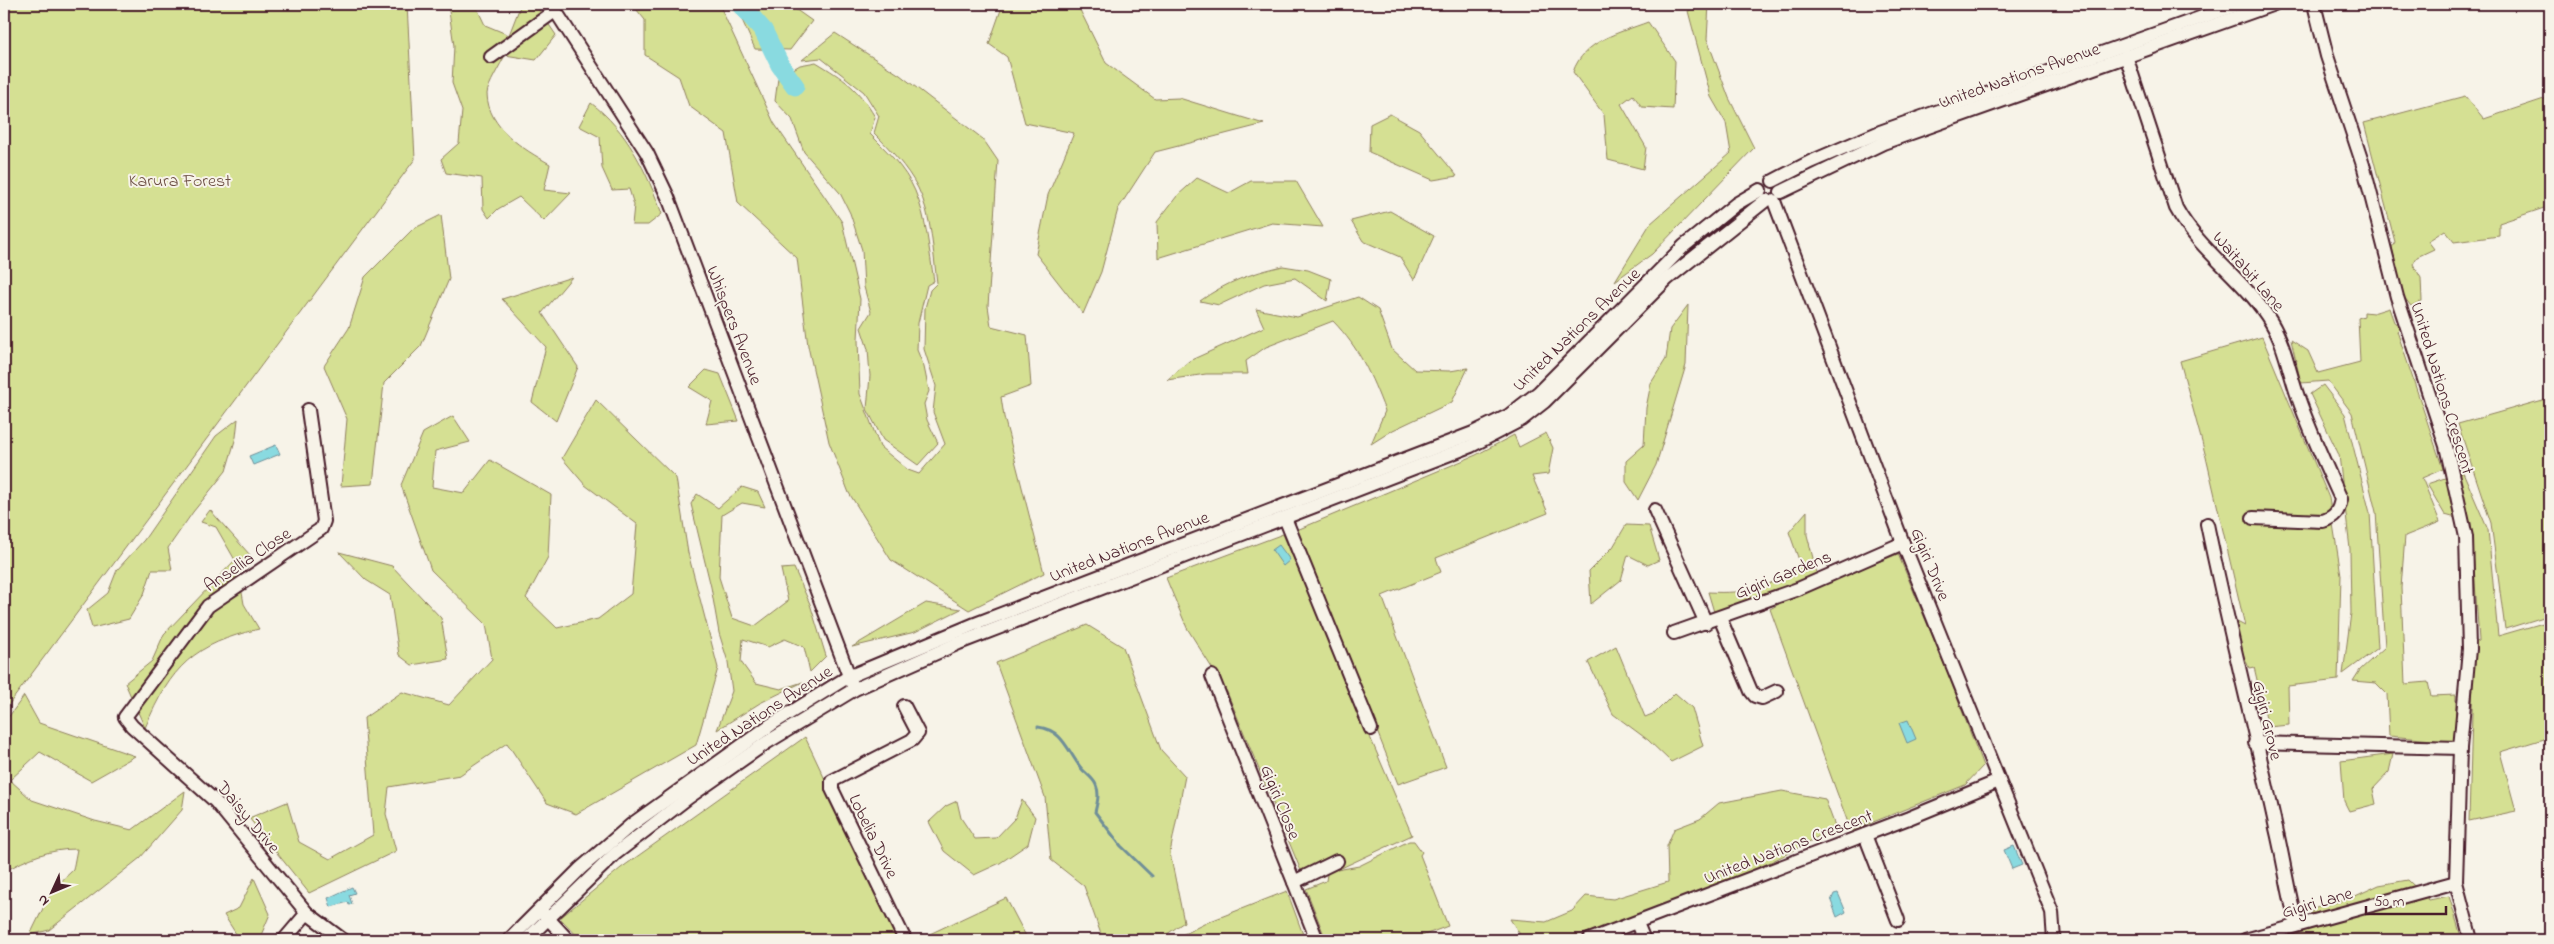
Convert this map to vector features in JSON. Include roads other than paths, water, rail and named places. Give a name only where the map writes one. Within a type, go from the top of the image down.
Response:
[{"type":"street","name":"United Nations Avenue","points":[[526,940],[581,868],[631,825],[772,724],[848,678],[975,624],[1285,518],[1471,446],[1521,420],[1544,402],[1667,279],[1810,162],[1880,132],[2239,4]]},
{"type":"street","name":"United Nations Avenue","points":[[508,940],[544,914],[615,854],[689,797],[766,744],[855,689],[959,643],[1473,433],[1508,416],[1550,382],[1684,246],[1736,204],[1771,193],[1883,143],[2274,4]]},
{"type":"street","name":"United Nations Crescent","points":[[2314,4],[2327,56],[2364,168],[2397,297],[2446,446],[2466,537],[2468,649],[2460,748],[2456,882],[2471,940]]},
{"type":"street","points":[[491,57],[553,7]]},
{"type":"street","name":"Whispers Avenue","points":[[553,7],[647,153],[668,197],[848,678],[855,689]]},
{"type":"street","name":"Waitabit Lane","points":[[2126,56],[2176,208],[2183,221],[2262,309],[2271,322],[2286,356],[2298,398],[2342,499],[2339,510],[2332,518],[2323,521],[2253,518]]},
{"type":"street","name":"Gigiri Drive","points":[[1771,193],[1903,543],[2052,912],[2054,940]]},
{"type":"street","name":"Ansellia Close","points":[[127,717],[125,717],[208,606],[321,529],[324,521],[308,410]]},
{"type":"street","points":[[1655,510],[1706,623]]},
{"type":"street","points":[[1285,518],[1371,729]]},
{"type":"street","name":"Gigiri Grove","points":[[2207,524],[2276,829],[2287,890],[2297,925]]},
{"type":"street","name":"Gigiri Gardens","points":[[1674,633],[1798,589],[1903,543]]},
{"type":"street","points":[[1720,618],[1751,691],[1755,696],[1762,698],[1777,691]]},
{"type":"street","name":"Gigiri Close","points":[[1212,676],[1317,940]]},
{"type":"street","name":"Lobelia Drive","points":[[904,706],[918,733],[912,740],[843,773],[832,781],[832,789],[905,940]]},
{"type":"street","name":"Daisy Drive","points":[[127,717],[132,726],[215,801],[307,913],[343,940]]},
{"type":"street","points":[[2255,742],[2460,748]]},
{"type":"street","name":"United Nations Crescent","points":[[1589,940],[1865,835],[1999,781]]},
{"type":"street","points":[[1865,835],[1898,920]]},
{"type":"street","points":[[1294,882],[1337,862]]},
{"type":"street","name":"Gigiri Lane","points":[[2245,940],[2456,882]]},
{"type":"street","points":[[284,940],[307,913]]},
{"type":"street","points":[[544,914],[568,940]]},
{"type":"street","points":[[1637,923],[1644,940]]},
{"type":"water","points":[[276,445],[280,454],[253,465],[249,456]]},
{"type":"water","points":[[1279,545],[1290,560],[1283,566],[1272,550]]},
{"type":"water","points":[[1908,720],[1916,739],[1907,743],[1899,723]]},
{"type":"water","points":[[2014,846],[2022,865],[2012,869],[2004,850]]},
{"type":"water","points":[[352,887],[355,893],[349,895],[352,904],[349,905],[348,902],[331,907],[328,898]]},
{"type":"water","points":[[1838,893],[1846,912],[1837,917],[1831,901],[1834,894]]},
{"type":"waterway","points":[[740,4],[763,30],[780,65],[795,86]]},
{"type":"waterway","points":[[1038,727],[1053,732],[1064,742],[1081,768],[1096,785],[1098,799],[1095,812],[1121,846],[1152,876]]},
{"type":"park label","name":"Karura Forest","points":[[180,180]]}]
